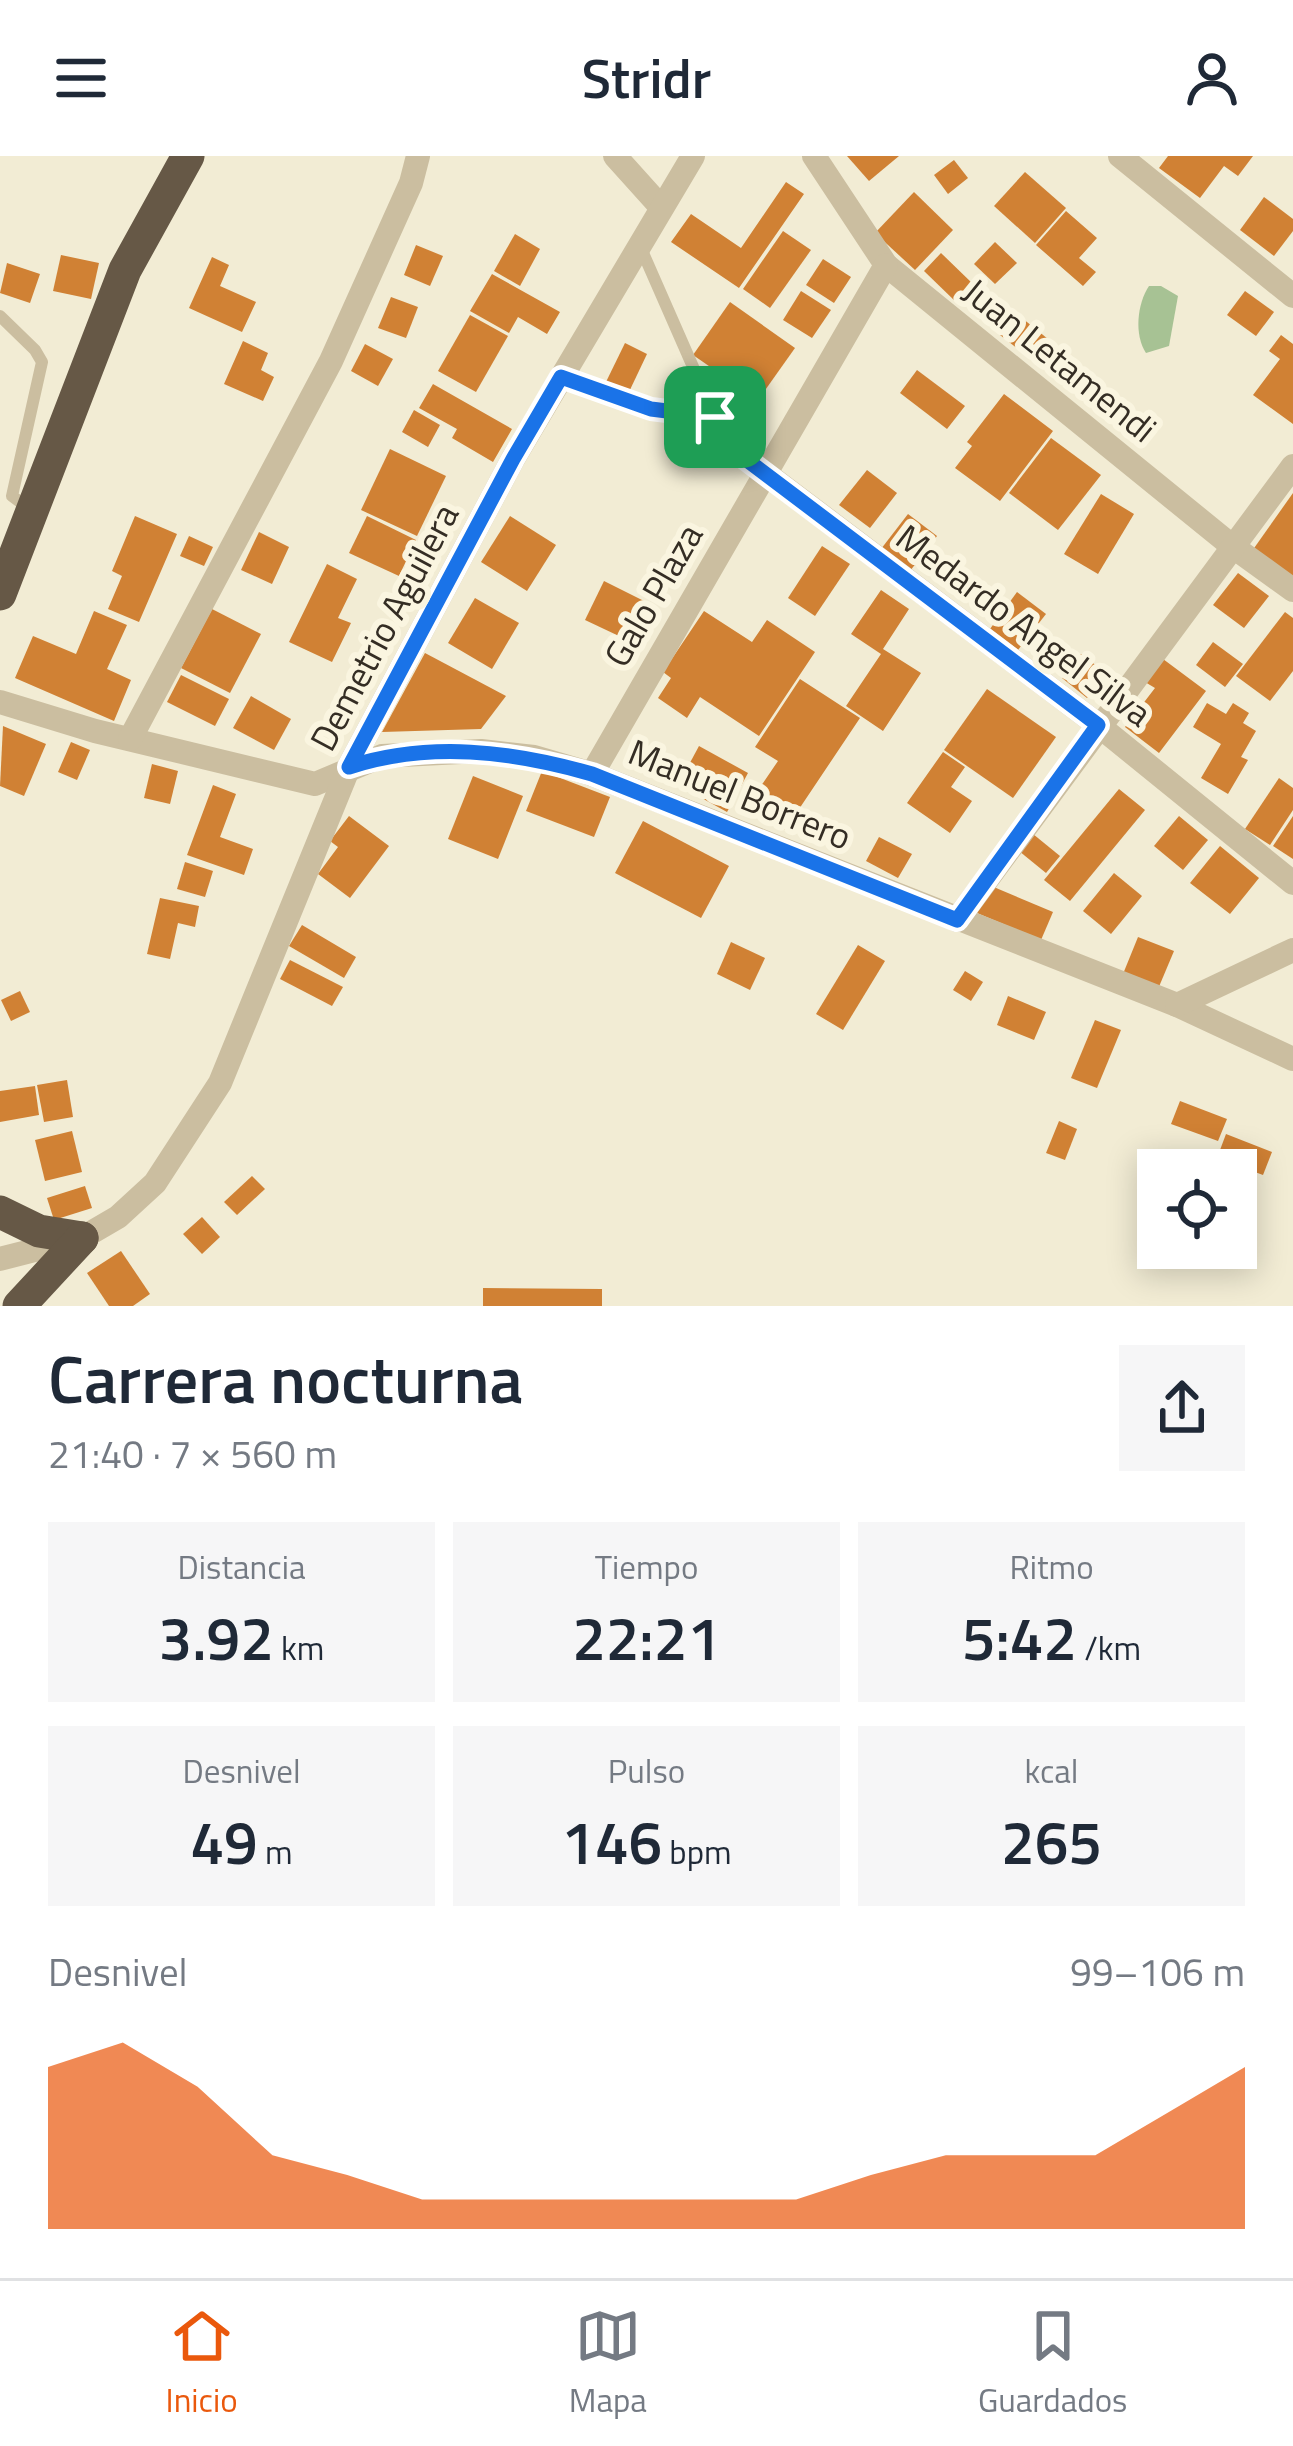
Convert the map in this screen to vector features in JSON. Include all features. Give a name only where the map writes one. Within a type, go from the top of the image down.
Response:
[{"type":"highway","points":[[0,595],[125,270],[188,156]]},
{"type":"highway","points":[[0,1212],[39,1231],[82,1238]]},
{"type":"highway","points":[[19,1306],[82,1238]]},
{"type":"street","points":[[130,739],[331,361],[411,182],[418,156]]},
{"type":"street","points":[[615,156],[660,206]]},
{"type":"street","name":"Demetrio Aguilera","points":[[0,1259],[82,1238],[118,1217],[155,1184],[220,1083],[349,767],[513,459],[693,156]]},
{"type":"street","name":"Juan Letamendi","points":[[814,156],[886,265],[1232,547],[1293,590]]},
{"type":"street","points":[[1120,156],[1293,296]]},
{"type":"street","name":"Galo Plaza","points":[[592,774],[886,265]]},
{"type":"street","points":[[957,920],[1293,466]]},
{"type":"street","name":"Medardo Angel Silva","points":[[765,473],[1098,725],[1293,883]]},
{"type":"street","name":"Manuel Borrero","points":[[0,701],[130,739],[315,784],[382,756],[481,751],[534,757],[592,774],[1177,1005],[1293,1059]]},
{"type":"street","points":[[1177,1005],[1293,950]]},
{"type":"lane","points":[[640,245],[715,417],[743,457],[765,473]]},
{"type":"lane","points":[[0,316],[42,362],[13,496],[32,511]]},
{"type":"lane","points":[[561,377],[651,409],[715,417]]},
{"type":"green space","points":[[1149,286],[1161,286],[1178,296],[1169,346],[1146,353],[1138,320]]},
{"type":"building","points":[[847,156],[899,156],[869,181]]},
{"type":"building","points":[[1168,156],[1253,156],[1238,176],[1224,166],[1200,198],[1159,168]]},
{"type":"building","points":[[954,160],[968,178],[948,194],[934,175]]},
{"type":"building","points":[[1025,172],[1066,208],[1035,243],[994,206]]},
{"type":"building","points":[[786,182],[804,194],[739,288],[671,242],[691,214],[741,248]]},
{"type":"building","points":[[914,192],[953,230],[915,270],[875,233]]},
{"type":"building","points":[[1264,197],[1293,219],[1293,231],[1274,256],[1240,230]]},
{"type":"building","points":[[1066,211],[1097,238],[1079,258],[1096,272],[1083,286],[1036,245]]},
{"type":"building","points":[[783,231],[811,250],[770,308],[743,289]]},
{"type":"building","points":[[515,234],[540,249],[520,286],[494,271]]},
{"type":"building","points":[[995,242],[1017,263],[995,284],[974,264]]},
{"type":"building","points":[[416,245],[443,256],[430,286],[404,275]]},
{"type":"building","points":[[941,253],[973,284],[956,302],[924,271]]},
{"type":"building","points":[[61,255],[99,263],[91,299],[53,291]]},
{"type":"building","points":[[212,257],[229,265],[220,286],[256,302],[242,332],[189,308]]},
{"type":"building","points":[[823,259],[851,277],[834,303],[806,285]]},
{"type":"building","points":[[7,263],[40,274],[30,303],[0,293]]},
{"type":"building","points":[[492,274],[560,312],[547,334],[518,317],[509,333],[470,311]]},
{"type":"building","points":[[801,291],[831,310],[812,338],[783,320]]},
{"type":"building","points":[[1245,291],[1274,312],[1256,336],[1227,315]]},
{"type":"building","points":[[391,297],[418,307],[406,338],[378,328]]},
{"type":"building","points":[[730,302],[795,348],[758,400],[693,355]]},
{"type":"building","points":[[1017,314],[1048,339],[1031,359],[1000,335]]},
{"type":"building","points":[[470,315],[508,336],[476,392],[438,371]]},
{"type":"building","points":[[1281,335],[1293,344],[1293,424],[1253,395],[1280,359],[1269,351]]},
{"type":"building","points":[[243,341],[268,353],[261,370],[274,377],[263,401],[224,384]]},
{"type":"building","points":[[625,343],[647,354],[628,394],[605,384]]},
{"type":"building","points":[[365,344],[393,359],[378,386],[351,371]]},
{"type":"building","points":[[917,370],[965,406],[947,429],[900,393]]},
{"type":"building","points":[[433,384],[512,429],[493,462],[452,438],[457,429],[419,408]]},
{"type":"building","points":[[1004,394],[1053,431],[1000,501],[955,468],[972,446],[967,442]]},
{"type":"building","points":[[414,410],[440,425],[428,447],[402,432]]},
{"type":"building","points":[[1051,438],[1101,475],[1058,530],[1009,493]]},
{"type":"building","points":[[390,449],[446,476],[417,536],[361,510]]},
{"type":"building","points":[[867,470],[897,493],[870,528],[839,505]]},
{"type":"building","points":[[1293,493],[1293,580],[1252,551]]},
{"type":"building","points":[[1101,494],[1134,514],[1098,574],[1064,554]]},
{"type":"building","points":[[908,514],[937,536],[910,571],[881,549]]},
{"type":"building","points":[[135,516],[177,534],[139,622],[108,609],[122,576],[112,571]]},
{"type":"building","points":[[367,516],[416,540],[399,576],[349,553]]},
{"type":"building","points":[[510,516],[556,545],[527,591],[481,562]]},
{"type":"building","points":[[259,532],[289,547],[272,584],[241,570]]},
{"type":"building","points":[[189,536],[213,547],[204,566],[180,556]]},
{"type":"building","points":[[822,546],[850,564],[815,616],[788,598]]},
{"type":"building","points":[[327,564],[357,579],[338,618],[351,623],[332,662],[289,642]]},
{"type":"building","points":[[1238,573],[1269,596],[1244,628],[1213,605]]},
{"type":"building","points":[[604,581],[656,607],[638,645],[585,620]]},
{"type":"building","points":[[881,590],[909,609],[883,649],[921,673],[883,731],[846,706],[881,654],[851,634]]},
{"type":"building","points":[[1017,592],[1046,614],[1018,650],[990,629]]},
{"type":"building","points":[[475,598],[519,623],[492,669],[448,643]]},
{"type":"building","points":[[212,609],[261,634],[230,693],[181,668]]},
{"type":"building","points":[[94,611],[127,625],[107,669],[131,680],[114,721],[15,678],[33,636],[76,654]]},
{"type":"building","points":[[704,611],[752,642],[767,620],[815,652],[759,736],[700,697],[687,718],[658,698],[671,678],[663,672]]},
{"type":"building","points":[[1285,612],[1293,618],[1293,671],[1270,701],[1236,676]]},
{"type":"building","points":[[1213,642],[1243,664],[1225,687],[1196,665]]},
{"type":"building","points":[[425,653],[506,696],[481,729],[382,732]]},
{"type":"building","points":[[1081,654],[1106,673],[1087,698],[1062,678]]},
{"type":"building","points":[[1163,659],[1206,691],[1159,753],[1125,727],[1155,688],[1145,682]]},
{"type":"building","points":[[181,675],[229,699],[215,726],[167,702]]},
{"type":"building","points":[[800,679],[860,718],[785,830],[748,805],[778,761],[755,747]]},
{"type":"building","points":[[987,689],[1056,737],[1013,798],[944,750]]},
{"type":"building","points":[[251,696],[291,719],[274,750],[233,728]]},
{"type":"building","points":[[1207,703],[1226,714],[1233,703],[1249,713],[1243,723],[1256,731],[1241,757],[1248,760],[1228,794],[1201,778],[1221,744],[1193,727]]},
{"type":"building","points":[[3,726],[46,744],[24,796],[0,786]]},
{"type":"building","points":[[71,742],[90,750],[77,780],[58,772]]},
{"type":"building","points":[[699,746],[748,773],[727,812],[678,785]]},
{"type":"building","points":[[943,752],[965,767],[951,787],[972,801],[950,833],[907,803]]},
{"type":"building","points":[[152,764],[178,771],[170,804],[144,798]]},
{"type":"building","points":[[542,771],[610,797],[594,837],[526,811]]},
{"type":"building","points":[[473,776],[523,796],[498,859],[448,839]]},
{"type":"building","points":[[1279,778],[1293,788],[1293,810],[1270,845],[1245,829]]},
{"type":"building","points":[[213,785],[236,794],[220,837],[253,849],[244,875],[187,855]]},
{"type":"building","points":[[1119,789],[1145,810],[1070,901],[1044,880]]},
{"type":"building","points":[[349,816],[389,846],[350,898],[318,874],[338,847],[330,841]]},
{"type":"building","points":[[1179,816],[1208,840],[1183,870],[1154,846]]},
{"type":"building","points":[[1293,816],[1293,859],[1273,846]]},
{"type":"building","points":[[643,821],[729,866],[701,918],[615,873]]},
{"type":"building","points":[[1033,834],[1060,856],[1046,873],[1019,851]]},
{"type":"building","points":[[879,837],[912,854],[898,878],[866,861]]},
{"type":"building","points":[[1220,846],[1259,878],[1230,914],[1190,883]]},
{"type":"building","points":[[185,862],[213,871],[205,897],[177,889]]},
{"type":"building","points":[[1114,873],[1142,896],[1111,934],[1083,911]]},
{"type":"building","points":[[989,885],[1053,912],[1041,940],[977,913]]},
{"type":"building","points":[[160,898],[199,906],[195,927],[178,923],[170,959],[147,954]]},
{"type":"building","points":[[302,925],[356,957],[344,978],[289,946]]},
{"type":"building","points":[[1138,937],[1174,951],[1158,989],[1123,974]]},
{"type":"building","points":[[731,942],[765,958],[750,990],[717,974]]},
{"type":"building","points":[[858,945],[885,961],[843,1030],[816,1014]]},
{"type":"building","points":[[290,960],[343,987],[332,1006],[280,979]]},
{"type":"building","points":[[965,971],[983,982],[971,1001],[953,990]]},
{"type":"building","points":[[20,991],[30,1012],[11,1021],[1,1000]]},
{"type":"building","points":[[1008,996],[1046,1012],[1034,1040],[997,1025]]},
{"type":"building","points":[[1095,1020],[1121,1030],[1097,1088],[1071,1078]]},
{"type":"building","points":[[67,1080],[73,1117],[44,1122],[37,1085]]},
{"type":"building","points":[[35,1086],[39,1115],[0,1122],[0,1091]]},
{"type":"building","points":[[1180,1101],[1227,1119],[1218,1141],[1171,1124]]},
{"type":"building","points":[[1059,1121],[1077,1129],[1065,1160],[1046,1153]]},
{"type":"building","points":[[72,1131],[82,1172],[45,1181],[35,1140]]},
{"type":"building","points":[[1226,1134],[1272,1152],[1263,1175],[1257,1173],[1257,1149],[1220,1149]]},
{"type":"building","points":[[252,1176],[265,1189],[237,1215],[224,1202]]},
{"type":"building","points":[[85,1186],[92,1208],[54,1220],[47,1198]]},
{"type":"building","points":[[202,1217],[220,1237],[202,1254],[183,1234]]},
{"type":"building","points":[[121,1251],[150,1294],[133,1306],[109,1306],[87,1273]]},
{"type":"building","points":[[483,1288],[602,1289],[602,1306],[483,1306]]},
{"type":"route","points":[[561,377],[651,409],[715,417],[743,457],[1098,725],[957,920],[592,774],[534,757],[481,751],[382,756],[349,767],[561,377]]}]
